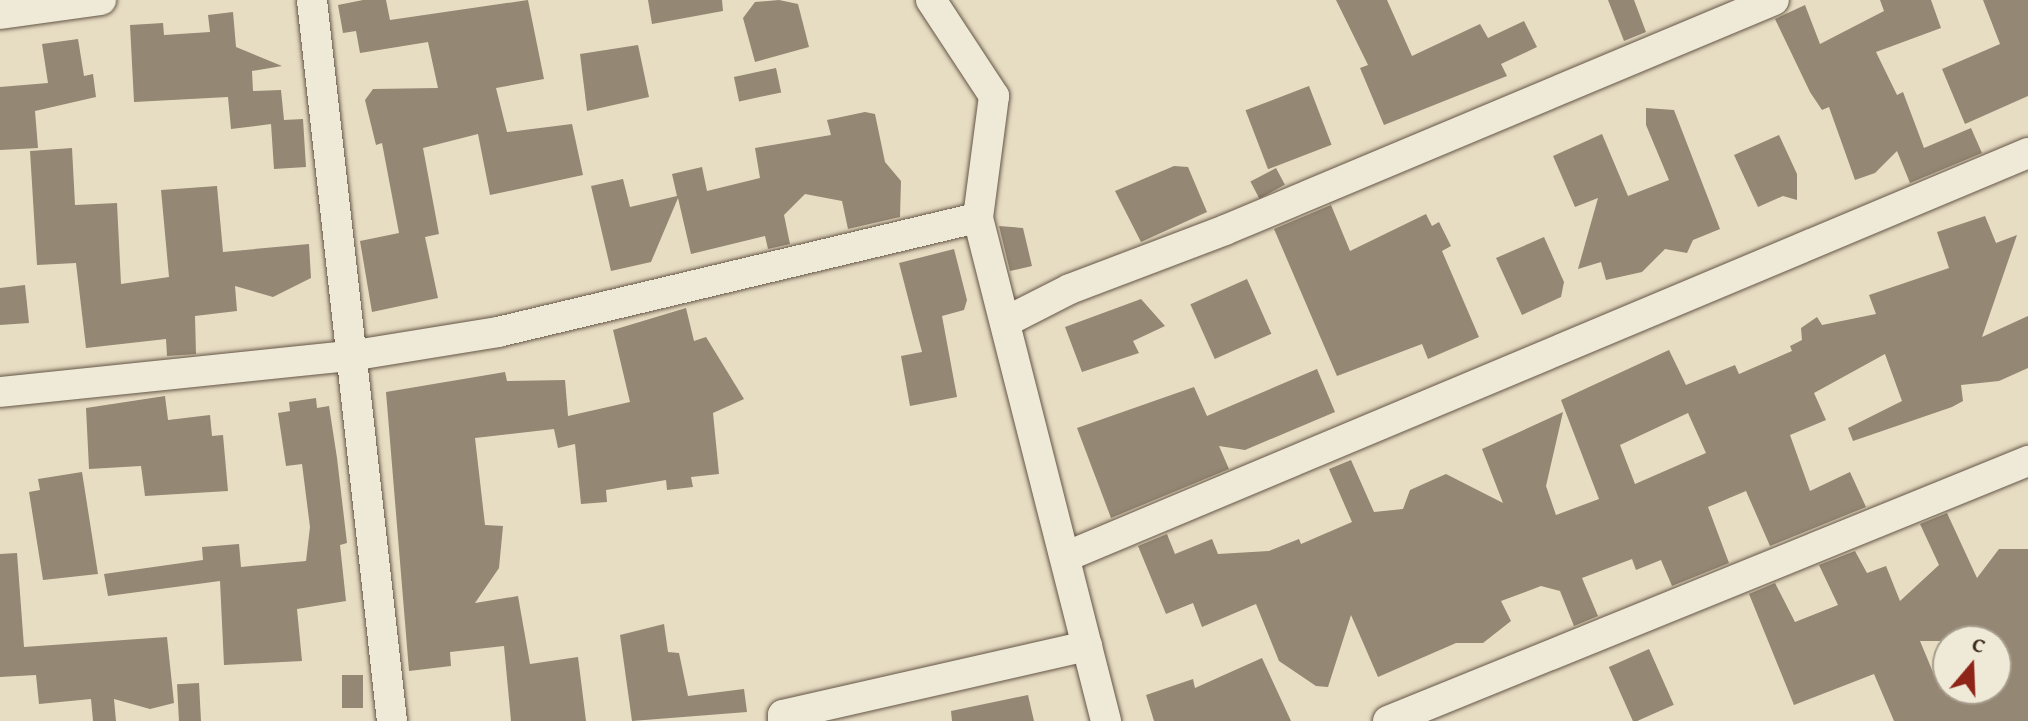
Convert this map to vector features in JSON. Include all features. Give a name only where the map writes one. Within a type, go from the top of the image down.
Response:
[{"type":"street","points":[[0,14],[101,0]]},
{"type":"street","points":[[312,0],[392,721]]},
{"type":"street","points":[[931,0],[994,96],[978,218],[1106,721]]},
{"type":"street","points":[[1005,322],[1070,289],[1225,230],[1774,0]]},
{"type":"street","points":[[1065,557],[2028,153]]},
{"type":"street","points":[[0,392],[350,356],[498,332],[978,218]]},
{"type":"street","points":[[1388,721],[2028,461]]},
{"type":"street","points":[[783,721],[783,715],[1087,646]]},
{"type":"building","points":[[386,0],[390,20],[528,0],[544,79],[496,88],[507,132],[572,124],[583,175],[490,195],[478,134],[423,148],[439,234],[425,237],[438,298],[372,312],[360,241],[399,233],[382,143],[376,145],[365,100],[373,89],[438,88],[428,42],[360,53],[356,31],[343,33],[338,5]]},
{"type":"building","points":[[648,0],[722,0],[723,11],[652,24]]},
{"type":"building","points":[[779,0],[798,4],[809,47],[755,62],[743,18],[755,2]]},
{"type":"building","points":[[1336,0],[1387,0],[1412,56],[1480,24],[1488,38],[1524,21],[1537,47],[1501,64],[1507,76],[1384,125],[1360,68],[1368,65]]},
{"type":"building","points":[[1608,0],[1634,0],[1646,32],[1624,41]]},
{"type":"building","points":[[1880,0],[1931,0],[1941,28],[1876,52],[1897,95],[1903,92],[1924,148],[1971,128],[1982,153],[1910,183],[1897,151],[1875,173],[1855,180],[1829,107],[1822,110],[1810,92],[1775,19],[1805,5],[1820,44],[1884,11]]},
{"type":"building","points":[[1983,0],[2028,0],[2028,96],[1965,124],[1942,69],[2000,44]]},
{"type":"building","points":[[233,12],[236,47],[282,66],[252,71],[253,91],[281,90],[284,120],[303,119],[306,167],[274,169],[271,124],[231,129],[228,97],[134,102],[130,25],[163,23],[164,35],[210,32],[208,15]]},
{"type":"building","points":[[78,39],[84,76],[93,74],[96,97],[35,111],[38,148],[0,150],[0,87],[48,83],[42,44]]},
{"type":"building","points":[[638,45],[649,97],[587,111],[580,54]]},
{"type":"building","points":[[776,68],[781,92],[739,101],[734,77]]},
{"type":"building","points":[[1309,86],[1332,145],[1268,169],[1246,110]]},
{"type":"building","points":[[1646,108],[1674,110],[1720,229],[1693,240],[1687,253],[1665,249],[1642,272],[1606,280],[1601,262],[1578,269],[1598,198],[1575,207],[1553,156],[1602,134],[1628,196],[1669,180],[1646,125]]},
{"type":"building","points":[[865,112],[875,114],[885,162],[901,181],[900,217],[848,229],[842,201],[805,194],[784,215],[790,244],[768,249],[765,236],[691,254],[678,198],[651,262],[611,271],[591,186],[623,179],[630,207],[677,196],[672,174],[702,167],[707,191],[760,178],[755,148],[831,135],[827,120]]},
{"type":"building","points":[[1779,135],[1797,174],[1797,200],[1783,196],[1758,207],[1734,155]]},
{"type":"building","points":[[72,148],[75,205],[117,203],[121,284],[169,277],[161,190],[217,186],[223,252],[309,244],[311,278],[273,297],[235,286],[237,311],[195,316],[196,354],[167,356],[166,339],[86,348],[76,263],[37,265],[30,151]]},
{"type":"building","points":[[1174,166],[1188,167],[1207,212],[1141,242],[1115,191]]},
{"type":"building","points":[[1276,168],[1285,185],[1259,198],[1250,182]]},
{"type":"building","points":[[1331,205],[1350,251],[1426,214],[1432,226],[1439,222],[1451,246],[1442,251],[1479,337],[1428,359],[1422,344],[1337,376],[1274,229]]},
{"type":"building","points":[[1985,216],[1996,243],[2017,235],[1982,337],[2028,316],[2028,368],[1999,381],[1961,385],[1963,401],[1952,407],[1853,441],[1848,428],[1902,401],[1885,354],[1814,393],[1826,420],[1790,435],[1810,491],[1850,472],[1866,507],[1770,546],[1746,491],[1708,507],[1729,563],[1672,586],[1661,560],[1636,570],[1632,559],[1582,578],[1598,616],[1574,626],[1560,591],[1541,586],[1501,601],[1511,621],[1483,643],[1456,643],[1378,677],[1351,615],[1328,687],[1316,686],[1279,661],[1256,604],[1202,627],[1193,603],[1166,614],[1138,546],[1167,534],[1175,554],[1212,539],[1218,554],[1269,551],[1299,539],[1301,544],[1352,522],[1329,469],[1351,460],[1374,512],[1403,509],[1410,490],[1446,474],[1503,503],[1482,449],[1563,412],[1546,486],[1556,515],[1599,499],[1561,400],[1669,350],[1686,385],[1735,365],[1739,374],[1792,351],[1790,346],[1802,340],[1801,328],[1817,317],[1822,325],[1876,314],[1869,295],[1949,268],[1937,232]],"holes":[[[1688,413],[1706,453],[1635,484],[1620,445]]]},
{"type":"building","points":[[999,226],[1023,228],[1032,266],[1010,271]]},
{"type":"building","points":[[1544,237],[1564,282],[1561,297],[1522,315],[1496,258]]},
{"type":"building","points":[[954,249],[967,300],[964,310],[942,316],[957,397],[910,406],[901,356],[922,352],[899,263]]},
{"type":"building","points":[[1247,279],[1271,334],[1215,359],[1190,304]]},
{"type":"building","points":[[25,285],[29,323],[0,325],[0,288]]},
{"type":"building","points":[[1141,299],[1165,326],[1133,341],[1139,353],[1082,372],[1065,327]]},
{"type":"building","points":[[686,308],[694,341],[706,337],[744,399],[713,413],[719,474],[691,477],[693,487],[667,490],[666,480],[606,490],[607,502],[581,504],[575,444],[558,448],[554,429],[475,438],[485,525],[503,526],[499,568],[475,603],[518,596],[530,664],[578,657],[586,721],[511,721],[504,646],[450,652],[451,666],[409,671],[386,392],[505,372],[507,381],[565,380],[568,416],[630,402],[613,330]]},
{"type":"building","points":[[1317,369],[1335,412],[1245,450],[1219,446],[1229,469],[1111,518],[1077,428],[1194,387],[1207,416]]},
{"type":"building","points":[[165,396],[168,420],[210,415],[212,436],[223,435],[228,491],[145,496],[141,466],[89,469],[86,408]]},
{"type":"building","points":[[316,398],[317,408],[329,406],[337,458],[347,543],[340,545],[346,601],[297,609],[302,661],[224,665],[220,581],[108,596],[104,574],[203,560],[202,547],[239,544],[241,567],[306,561],[310,527],[302,464],[286,466],[278,413],[290,411],[289,402]]},
{"type":"building","points":[[82,472],[98,574],[43,580],[29,492],[40,490],[38,479]]},
{"type":"building","points":[[1947,513],[1977,578],[1999,549],[2028,549],[2028,721],[1894,721],[1874,674],[1794,705],[1749,594],[1775,583],[1795,622],[1838,605],[1819,565],[1855,551],[1867,573],[1886,566],[1900,601],[1939,565],[1920,524]]},
{"type":"building","points":[[17,553],[24,647],[167,637],[174,703],[150,709],[114,699],[116,721],[93,721],[91,699],[39,704],[36,675],[0,677],[0,554]]},
{"type":"building","points":[[664,624],[668,652],[679,653],[688,696],[744,689],[747,712],[632,721],[620,635]]},
{"type":"building","points":[[1649,649],[1674,705],[1633,721],[1609,667]]},
{"type":"building","points":[[1262,658],[1291,721],[1154,721],[1146,695],[1193,679],[1195,688]]},
{"type":"building","points":[[342,675],[363,675],[363,708],[342,708]]},
{"type":"building","points":[[199,683],[201,721],[179,721],[177,684]]},
{"type":"building","points":[[1028,695],[1034,721],[952,721],[951,711]]}]
